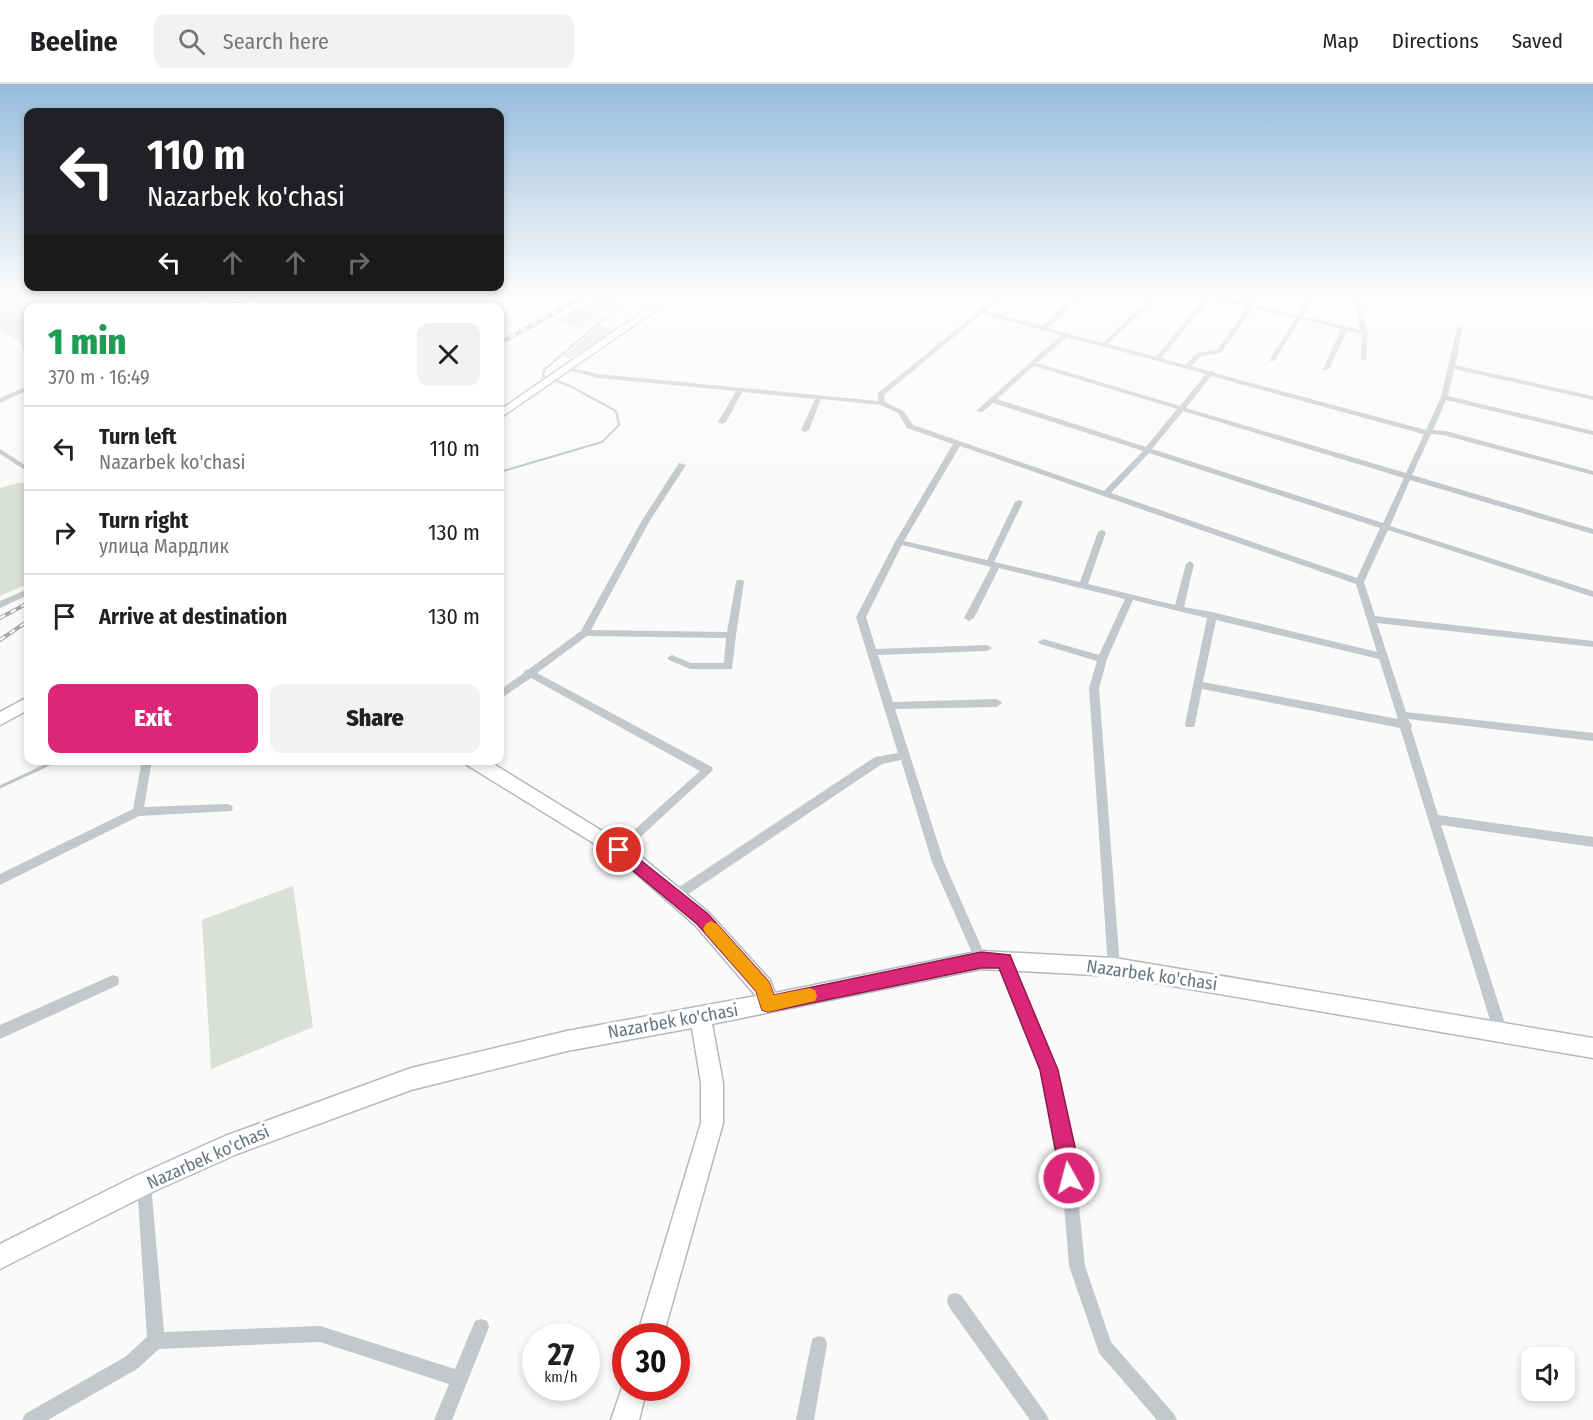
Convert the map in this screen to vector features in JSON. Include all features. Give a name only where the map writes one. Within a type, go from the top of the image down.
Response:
[{"type":"main road","points":[[504,412],[586,356]]},
{"type":"main road","points":[[0,719],[24,705]]},
{"type":"main road","points":[[481,765],[619,850],[677,895],[702,919],[763,987],[768,1004]]},
{"type":"main road","name":"Nazarbek ko'chasi","points":[[0,1257],[144,1184],[242,1140],[411,1079],[548,1045],[768,1004],[981,960],[1114,967],[1593,1048]]},
{"type":"main road","points":[[654,1323],[715,1107],[700,1017]]},
{"type":"main road","points":[[625,1420],[630,1401]]},
{"type":"street","points":[[882,403],[880,394],[927,356]]},
{"type":"street","points":[[980,411],[1041,356]]},
{"type":"street","points":[[1151,356],[1426,432],[1443,433],[1593,473]]},
{"type":"street","points":[[1188,366],[1197,356]]},
{"type":"street","points":[[1272,360],[1274,356]]},
{"type":"street","points":[[1326,369],[1332,356]]},
{"type":"street","points":[[1453,356],[1444,397],[1406,476],[1360,582],[1501,1033]]},
{"type":"street","points":[[1033,364],[1593,532]]},
{"type":"street","points":[[1451,366],[1593,398]]},
{"type":"street","points":[[564,372],[882,403],[901,412],[910,426],[1360,582]]},
{"type":"street","points":[[1105,494],[1148,450],[1211,372]]},
{"type":"street","points":[[0,401],[24,390]]},
{"type":"street","points":[[723,422],[740,390]]},
{"type":"street","points":[[805,430],[819,397]]},
{"type":"street","points":[[1444,397],[1593,433]]},
{"type":"street","points":[[992,400],[1593,594]]},
{"type":"street","points":[[958,442],[899,542],[861,617],[938,862],[981,960]]},
{"type":"street","points":[[0,451],[24,467]]},
{"type":"street","points":[[504,692],[528,672],[585,633],[645,522],[682,465]]},
{"type":"street","points":[[969,618],[1020,502]]},
{"type":"street","points":[[1083,586],[1101,532]]},
{"type":"street","points":[[899,542],[1383,657]]},
{"type":"street","points":[[1179,608],[1190,564]]},
{"type":"street","points":[[672,658],[690,666],[729,667],[730,634],[740,582]]},
{"type":"street","points":[[0,605],[24,594]]},
{"type":"street","points":[[1114,967],[1094,688],[1102,659],[1130,597]]},
{"type":"street","points":[[1190,724],[1212,615]]},
{"type":"street","points":[[1372,619],[1593,644]]},
{"type":"street","points":[[585,633],[730,634]]},
{"type":"street","points":[[1043,642],[1102,659]]},
{"type":"street","points":[[871,652],[987,648]]},
{"type":"street","points":[[528,672],[708,770],[619,850]]},
{"type":"street","points":[[1198,685],[1405,720],[1593,737]]},
{"type":"street","points":[[888,706],[997,703]]},
{"type":"street","points":[[677,895],[879,760],[903,756]]},
{"type":"street","points":[[138,812],[146,765]]},
{"type":"street","points":[[0,880],[138,812],[227,808]]},
{"type":"street","points":[[1435,819],[1593,842]]},
{"type":"street","points":[[1004,960],[1049,1070],[1067,1156],[1077,1266],[1105,1347],[1168,1420]]},
{"type":"street","points":[[0,1032],[113,981]]},
{"type":"street","points":[[144,1184],[156,1341]]},
{"type":"street","points":[[955,1301],[1040,1420]]},
{"type":"street","points":[[443,1420],[481,1327]]},
{"type":"street","points":[[31,1420],[130,1364],[156,1341],[320,1334],[459,1379]]},
{"type":"street","points":[[806,1420],[819,1344]]},
{"type":"shaded area","points":[[24,483],[24,586],[0,596],[0,488]]},
{"type":"shaded area","points":[[293,886],[313,1027],[211,1069],[202,920]]},
{"type":"waterway","points":[[504,471],[602,442],[619,425],[616,411],[570,386],[543,376],[544,370],[560,356]]},
{"type":"waterway","points":[[0,787],[47,765]]},
{"type":"railway","points":[[0,618],[24,605]]},
{"type":"railway","points":[[0,640],[24,624]]},
{"type":"slow traffic","points":[[711,929],[763,987],[768,1004],[809,996]]},
{"type":"route","points":[[619,850],[677,895],[702,919],[763,987],[768,1004],[981,960],[1004,960],[1049,1070],[1067,1156],[1069,1178]]}]
